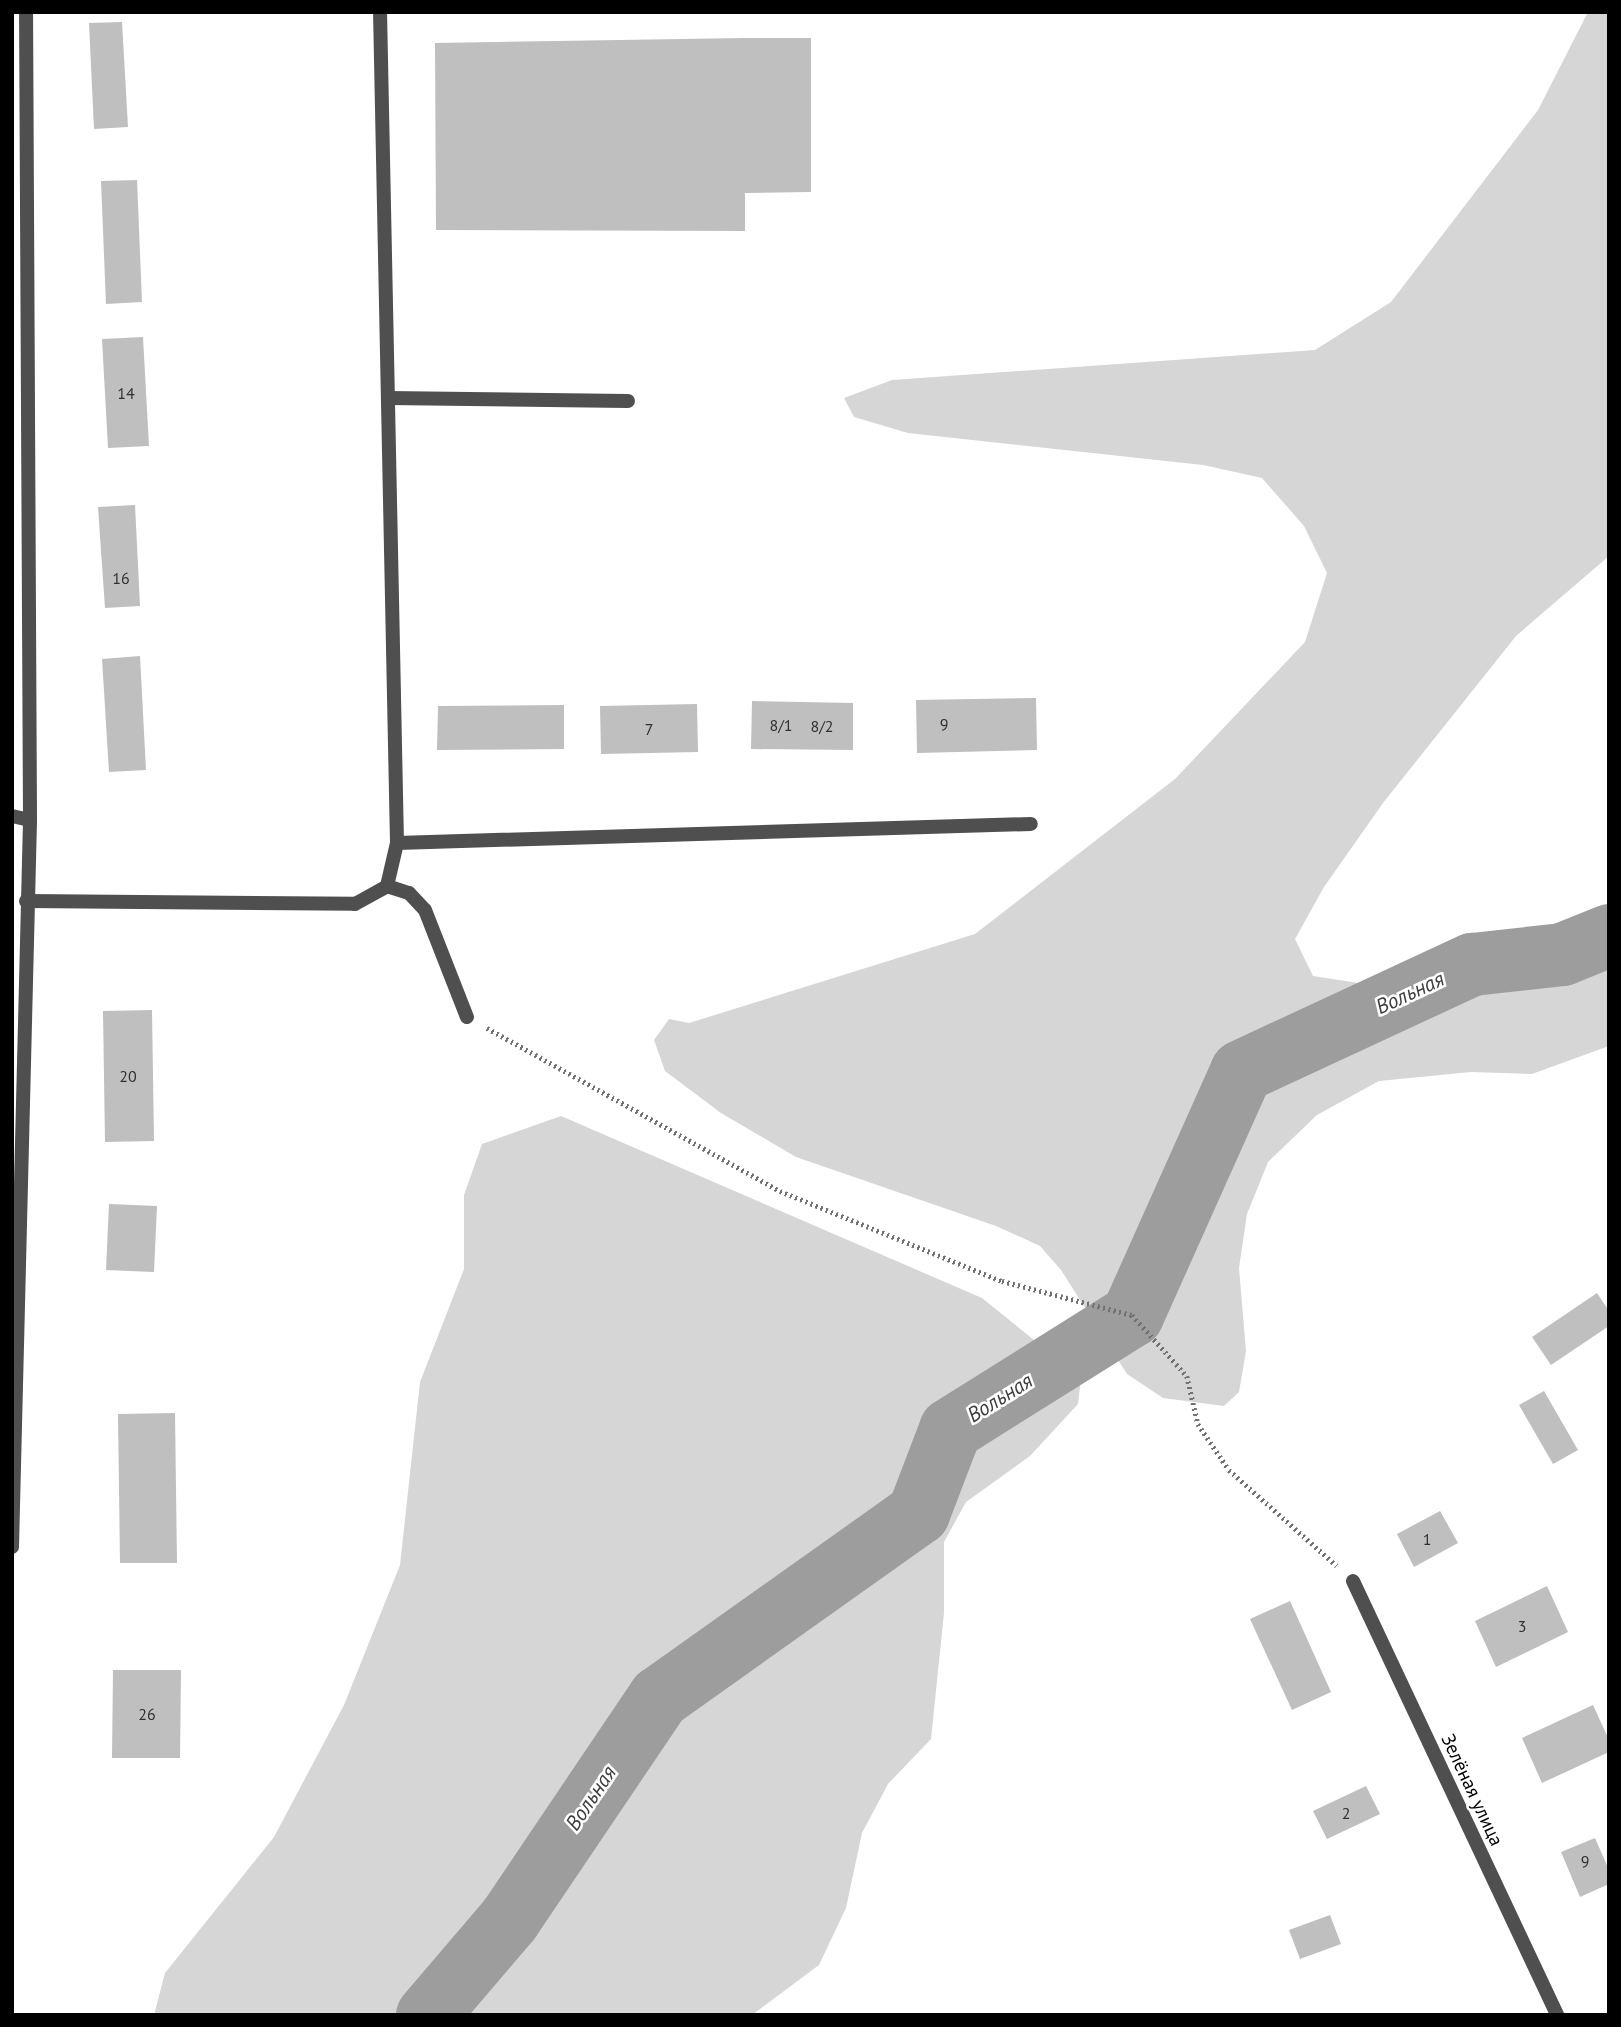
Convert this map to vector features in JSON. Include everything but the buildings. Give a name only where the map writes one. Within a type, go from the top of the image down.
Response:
[{"type":"street","points":[[12,1547],[30,820],[26,12]]},
{"type":"street","points":[[380,12],[397,843],[387,886]]},
{"type":"street","points":[[388,398],[628,401]]},
{"type":"street","points":[[12,816],[30,820]]},
{"type":"street","points":[[397,843],[1031,824]]},
{"type":"street","points":[[26,901],[355,904],[387,886],[409,893],[425,909],[467,1017]]},
{"type":"street","name":"Зелёная улица","points":[[1353,1581],[1557,2015]]},
{"type":"path","points":[[467,1017],[779,1191],[1002,1281],[1132,1315],[1187,1376],[1198,1424],[1229,1470],[1353,1581]]},
{"type":"shaded area","points":[[1588,12],[1609,12],[1609,556],[1516,636],[1383,803],[1324,887],[1295,939],[1313,976],[1391,988],[1492,943],[1609,910],[1609,1046],[1532,1074],[1471,1072],[1379,1081],[1317,1115],[1268,1162],[1247,1214],[1239,1268],[1246,1351],[1239,1392],[1224,1406],[1163,1398],[1127,1374],[1061,1270],[1040,1246],[996,1226],[796,1157],[721,1113],[665,1071],[654,1040],[669,1019],[689,1023],[975,934],[1175,779],[1305,642],[1327,573],[1304,526],[1262,478],[1203,465],[908,433],[854,417],[844,398],[892,380],[1315,350],[1391,302],[1538,110]]},
{"type":"shaded area","points":[[561,1116],[982,1298],[1081,1378],[1078,1404],[1030,1456],[966,1502],[944,1542],[944,1613],[931,1739],[888,1784],[862,1833],[846,1908],[819,1965],[752,2015],[154,2015],[165,1973],[274,1837],[344,1705],[400,1565],[420,1382],[464,1269],[464,1195],[482,1144]]},
{"type":"waterway","name":"Вольная","points":[[427,2015],[509,1919],[659,1697],[918,1513],[950,1429],[1132,1315],[1241,1071],[1472,964],[1562,954],[1609,935]]}]
